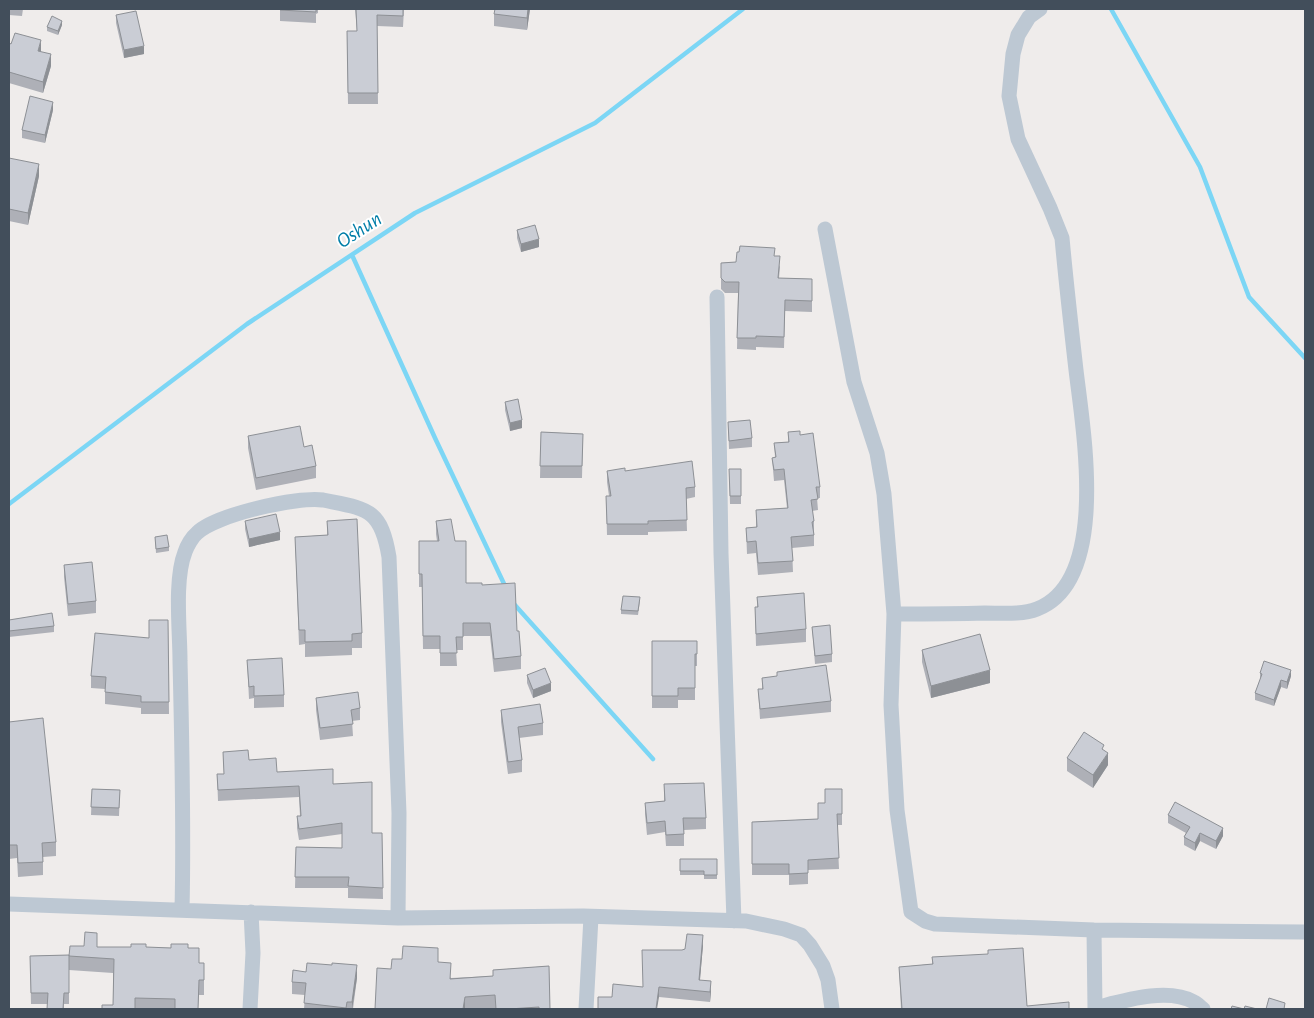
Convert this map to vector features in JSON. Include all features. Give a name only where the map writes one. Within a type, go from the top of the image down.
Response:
[{"type":"street","points":[[894,614],[1010,613],[1036,610],[1052,602],[1066,585],[1080,554],[1087,511],[1087,462],[1062,238],[1018,139],[1009,96],[1013,54],[1018,35],[1029,17],[1040,9]]},
{"type":"street","points":[[826,229],[854,382],[877,453],[884,494],[894,614],[891,705],[897,810],[911,912],[935,924],[1094,930],[1305,932]]},
{"type":"street","points":[[717,296],[721,563],[734,921]]},
{"type":"street","points":[[182,910],[178,601],[185,551],[196,533],[236,513],[295,501],[318,499],[354,506],[373,515],[384,532],[389,557],[399,813],[398,918]]},
{"type":"street","points":[[9,904],[398,918],[591,917],[746,921],[784,929],[801,935],[810,945],[823,966],[828,980],[832,1009]]},
{"type":"street","points":[[250,1009],[253,953],[251,912]]},
{"type":"street","points":[[586,1009],[591,917]]},
{"type":"street","points":[[1094,930],[1095,1009],[1136,998],[1173,996],[1194,1002],[1203,1009]]},
{"type":"building","points":[[316,9],[316,12],[280,10]]},
{"type":"building","points":[[356,9],[403,9],[403,16],[377,15],[378,93],[348,93],[347,31],[357,31]]},
{"type":"building","points":[[495,9],[528,9],[527,18],[494,14]]},
{"type":"building","points":[[136,11],[144,46],[124,50],[116,15]]},
{"type":"building","points":[[52,16],[62,21],[58,31],[47,27]]},
{"type":"building","points":[[15,33],[41,40],[38,51],[51,54],[43,82],[9,72],[9,43],[11,44]]},
{"type":"building","points":[[30,96],[53,102],[45,135],[22,130]]},
{"type":"building","points":[[9,158],[39,164],[28,213],[9,209]]},
{"type":"building","points":[[535,225],[539,239],[521,244],[517,230]]},
{"type":"building","points":[[740,246],[775,248],[774,256],[780,256],[778,278],[812,279],[812,301],[785,300],[784,337],[756,336],[756,338],[737,338],[739,282],[725,282],[721,278],[721,263],[736,262]]},
{"type":"building","points":[[518,399],[522,420],[510,423],[505,402]]},
{"type":"building","points":[[750,420],[752,438],[729,441],[728,422]]},
{"type":"building","points":[[300,426],[304,447],[312,445],[316,466],[256,478],[248,436]]},
{"type":"building","points":[[800,431],[800,435],[813,433],[820,487],[816,487],[818,499],[811,500],[814,535],[791,537],[793,561],[758,563],[756,541],[747,542],[746,528],[757,527],[756,510],[788,508],[784,469],[774,470],[772,458],[776,457],[774,443],[789,442],[788,432]]},
{"type":"building","points":[[541,432],[583,434],[582,466],[540,466]]},
{"type":"building","points":[[692,461],[695,487],[686,488],[687,520],[648,521],[648,524],[607,524],[606,496],[611,496],[607,471],[625,468],[625,471]]},
{"type":"building","points":[[729,469],[741,469],[741,496],[730,496]]},
{"type":"building","points":[[276,514],[280,532],[249,539],[245,521]]},
{"type":"building","points":[[357,519],[362,633],[352,634],[352,641],[305,642],[305,630],[299,630],[295,537],[328,535],[327,521]]},
{"type":"building","points":[[451,519],[455,541],[466,541],[466,583],[482,583],[482,585],[515,583],[517,631],[519,631],[521,656],[494,659],[490,623],[463,623],[463,637],[456,637],[457,653],[440,653],[440,636],[423,636],[422,574],[419,574],[419,541],[439,541],[436,521]]},
{"type":"building","points":[[167,535],[169,547],[156,549],[155,537]]},
{"type":"building","points":[[92,562],[96,601],[68,604],[64,565]]},
{"type":"building","points":[[804,593],[806,629],[756,634],[755,607],[758,607],[757,597]]},
{"type":"building","points":[[623,596],[640,597],[638,611],[621,610]]},
{"type":"building","points":[[52,613],[54,626],[9,631],[9,620]]},
{"type":"building","points":[[149,620],[168,620],[169,702],[141,702],[141,696],[105,692],[106,677],[91,676],[95,633],[149,638]]},
{"type":"building","points":[[830,625],[832,654],[815,656],[812,627]]},
{"type":"building","points":[[980,634],[990,670],[931,686],[922,650]]},
{"type":"building","points":[[652,641],[697,641],[695,688],[678,688],[678,696],[652,696]]},
{"type":"building","points":[[282,658],[284,695],[254,696],[254,686],[249,687],[247,660]]},
{"type":"building","points":[[1264,661],[1291,670],[1287,682],[1281,680],[1274,700],[1255,693],[1262,674],[1260,673]]},
{"type":"building","points":[[826,665],[831,701],[760,709],[758,689],[763,689],[762,678],[777,676],[777,672]]},
{"type":"building","points":[[545,668],[551,683],[533,690],[527,675]]},
{"type":"building","points":[[358,692],[360,708],[351,710],[353,724],[320,728],[316,698]]},
{"type":"building","points":[[540,704],[543,723],[518,727],[522,760],[508,762],[501,710]]},
{"type":"building","points":[[43,718],[56,842],[42,843],[43,862],[18,863],[17,845],[9,845],[9,722]]},
{"type":"building","points":[[1084,732],[1104,745],[1102,749],[1108,753],[1093,775],[1067,758]]},
{"type":"building","points":[[248,750],[249,760],[276,758],[277,772],[333,769],[333,784],[372,782],[372,833],[382,833],[383,888],[348,886],[349,877],[295,877],[296,847],[342,848],[342,823],[299,829],[297,816],[301,816],[299,786],[218,790],[217,774],[224,774],[223,752]]},
{"type":"building","points":[[704,783],[706,818],[683,818],[684,834],[666,835],[665,821],[647,823],[645,803],[665,801],[664,784]]},
{"type":"building","points":[[92,789],[120,790],[119,808],[91,807]]},
{"type":"building","points":[[825,789],[842,789],[842,814],[837,814],[839,858],[808,860],[808,873],[789,874],[789,864],[752,864],[752,822],[818,819],[818,803],[825,803]]},
{"type":"building","points":[[1175,802],[1223,828],[1216,841],[1200,833],[1195,843],[1184,837],[1190,827],[1168,815]]},
{"type":"building","points":[[680,859],[717,859],[717,875],[704,875],[704,871],[680,871]]},
{"type":"building","points":[[85,932],[97,933],[97,947],[131,947],[131,944],[146,944],[146,947],[171,948],[171,944],[188,944],[188,948],[199,948],[199,963],[204,963],[204,980],[199,980],[198,1009],[175,1009],[175,999],[135,998],[135,1009],[102,1009],[102,1005],[113,1005],[114,959],[69,956],[70,946],[84,946]]},
{"type":"building","points":[[687,934],[703,935],[699,980],[711,981],[710,992],[659,987],[656,1009],[598,1009],[598,997],[612,997],[613,984],[643,987],[642,950],[685,949]]},
{"type":"building","points":[[403,946],[438,948],[438,962],[451,963],[450,979],[493,976],[493,970],[549,966],[550,1009],[539,1009],[539,1007],[496,1009],[495,995],[465,997],[463,1009],[375,1009],[377,968],[391,969],[392,959],[402,959]]},
{"type":"building","points":[[1023,948],[1027,1006],[1069,1002],[1069,1009],[902,1009],[899,967],[933,964],[932,957],[988,954],[988,950]]},
{"type":"building","points":[[69,955],[69,993],[64,993],[63,1009],[47,1009],[48,993],[31,993],[30,956]]},
{"type":"building","points":[[307,963],[357,965],[352,1002],[347,1002],[346,1008],[304,1003],[306,983],[292,982],[293,970],[306,972]]},
{"type":"building","points":[[1269,998],[1285,1003],[1284,1009],[1266,1009]]},
{"type":"building","points":[[1232,1006],[1244,1009],[1231,1009]]},
{"type":"building","points":[[1245,1006],[1257,1009],[1244,1009]]},
{"type":"waterway","name":"Oshun","points":[[9,504],[247,324],[415,213],[595,123],[743,9]]},
{"type":"waterway","points":[[1111,9],[1200,167],[1249,297],[1305,358]]},
{"type":"waterway","points":[[352,255],[506,588]]},
{"type":"waterway","points":[[514,604],[653,759]]}]
